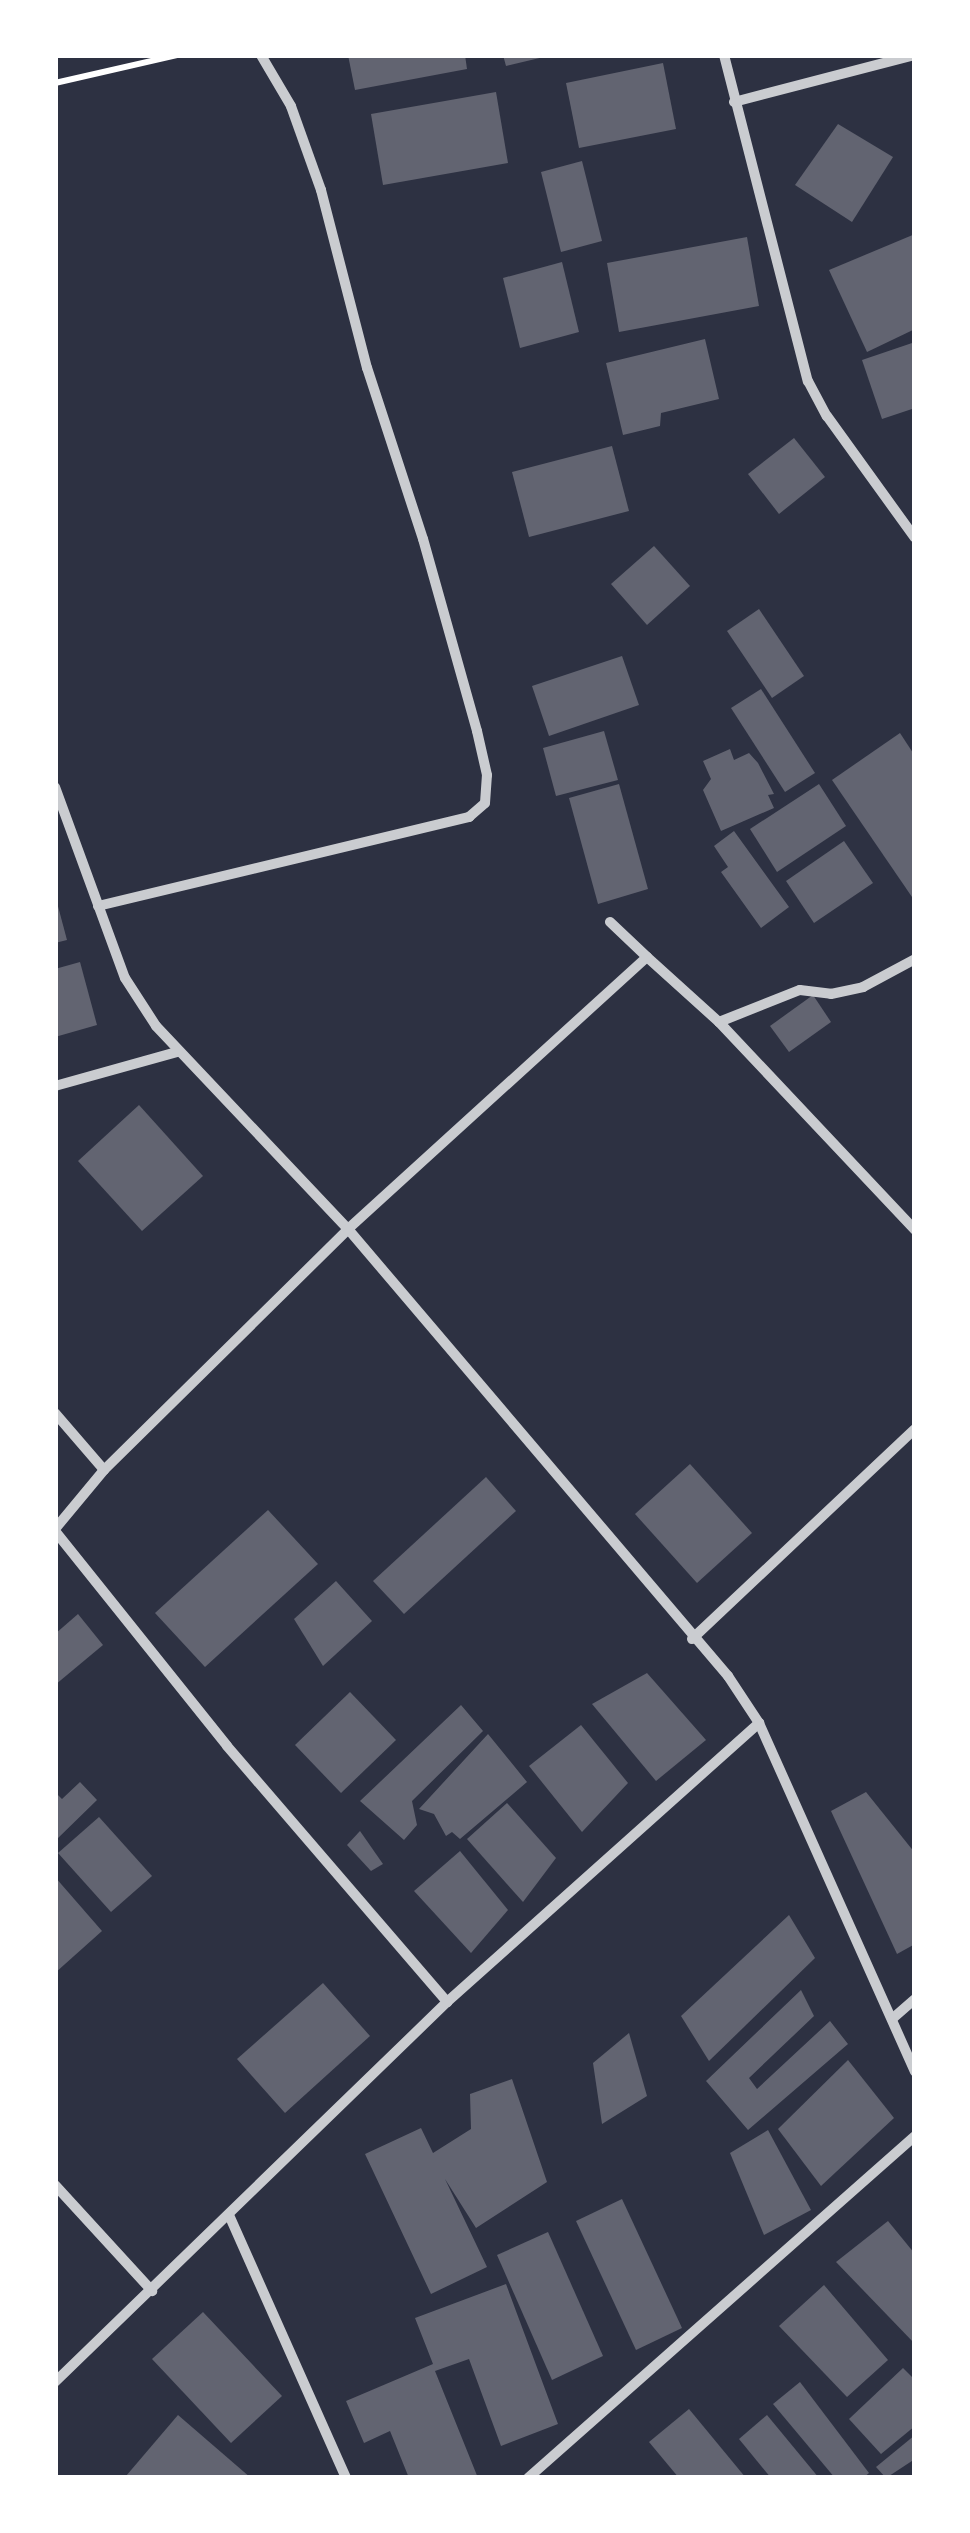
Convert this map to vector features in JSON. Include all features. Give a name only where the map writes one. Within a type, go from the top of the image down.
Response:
[{"type":"street","points":[[98,906],[469,816],[486,803],[487,775],[477,732],[422,539],[367,368],[321,190],[291,106],[262,55]]},
{"type":"street","points":[[724,55],[808,382],[915,538]]},
{"type":"street","points":[[734,102],[914,55]]},
{"type":"street","points":[[55,787],[126,978],[177,1052],[348,1229],[692,1639],[728,1676],[759,1723],[915,2072]]},
{"type":"street","points":[[610,922],[718,1022],[915,1230]]},
{"type":"street","points":[[446,2002],[227,1746],[55,1530],[104,1470],[348,1229],[646,957]]},
{"type":"street","points":[[718,1022],[800,990],[831,994],[862,987],[915,959]]},
{"type":"street","points":[[55,1086],[177,1052]]},
{"type":"street","points":[[55,1413],[104,1470]]},
{"type":"street","points":[[692,1639],[915,1429]]},
{"type":"street","points":[[55,2382],[446,2002],[759,1723]]},
{"type":"street","points":[[892,2020],[915,1999]]},
{"type":"street","points":[[528,2478],[915,2136]]},
{"type":"street","points":[[55,2184],[152,2291]]},
{"type":"street","points":[[229,2215],[346,2478]]},
{"type":"path","points":[[55,82],[177,55]]},
{"type":"building","points":[[348,55],[465,55],[467,69],[355,90]]},
{"type":"building","points":[[503,55],[548,55],[548,56],[506,66]]},
{"type":"building","points":[[663,63],[676,129],[579,148],[566,83]]},
{"type":"building","points":[[496,92],[508,163],[383,185],[371,114]]},
{"type":"building","points":[[838,124],[893,157],[852,222],[795,185]]},
{"type":"building","points":[[582,161],[602,241],[561,252],[541,172]]},
{"type":"building","points":[[915,234],[915,329],[867,352],[829,270]]},
{"type":"building","points":[[747,237],[759,306],[619,332],[607,263]]},
{"type":"building","points":[[562,262],[579,332],[520,348],[503,278]]},
{"type":"building","points":[[705,339],[719,399],[661,413],[660,426],[623,435],[606,363]]},
{"type":"building","points":[[915,342],[915,408],[882,419],[862,360]]},
{"type":"building","points":[[794,438],[825,477],[779,514],[748,474]]},
{"type":"building","points":[[612,446],[629,511],[529,537],[512,472]]},
{"type":"building","points":[[654,546],[690,586],[647,625],[611,584]]},
{"type":"building","points":[[759,609],[804,676],[772,698],[727,631]]},
{"type":"building","points":[[622,656],[639,705],[549,736],[532,686]]},
{"type":"building","points":[[761,689],[815,773],[785,792],[731,708]]},
{"type":"building","points":[[604,731],[618,780],[556,796],[543,748]]},
{"type":"building","points":[[900,733],[915,756],[912,897],[832,780]]},
{"type":"building","points":[[730,749],[734,760],[749,753],[758,763],[774,794],[768,795],[774,808],[721,831],[703,790],[711,779],[703,761]]},
{"type":"building","points":[[619,784],[648,889],[598,904],[569,798]]},
{"type":"building","points":[[819,784],[846,826],[777,872],[750,829]]},
{"type":"building","points":[[734,831],[789,907],[761,928],[721,872],[728,867],[714,846]]},
{"type":"building","points":[[844,841],[873,883],[814,923],[786,881]]},
{"type":"building","points":[[55,895],[67,940],[55,943]]},
{"type":"building","points":[[80,962],[97,1025],[55,1037],[55,969]]},
{"type":"building","points":[[813,995],[831,1022],[789,1052],[770,1026]]},
{"type":"building","points":[[139,1105],[203,1176],[142,1231],[78,1161]]},
{"type":"building","points":[[690,1464],[752,1533],[697,1583],[635,1514]]},
{"type":"building","points":[[486,1477],[516,1511],[404,1614],[373,1581]]},
{"type":"building","points":[[268,1510],[318,1564],[205,1667],[155,1613]]},
{"type":"building","points":[[336,1581],[372,1621],[323,1666],[294,1619]]},
{"type":"building","points":[[78,1614],[103,1645],[55,1685],[55,1634]]},
{"type":"building","points":[[647,1673],[706,1740],[656,1781],[592,1704]]},
{"type":"building","points":[[350,1692],[396,1740],[341,1793],[295,1745]]},
{"type":"building","points":[[461,1705],[483,1731],[412,1801],[417,1825],[404,1840],[360,1801]]},
{"type":"building","points":[[581,1725],[628,1783],[582,1832],[529,1766]]},
{"type":"building","points":[[488,1734],[527,1782],[460,1839],[452,1832],[446,1836],[434,1814],[419,1809]]},
{"type":"building","points":[[80,1782],[97,1800],[55,1841],[55,1792],[62,1799]]},
{"type":"building","points":[[866,1792],[915,1853],[915,1944],[897,1954],[831,1811]]},
{"type":"building","points":[[507,1803],[556,1858],[523,1902],[467,1839]]},
{"type":"building","points":[[99,1817],[152,1876],[111,1912],[58,1853]]},
{"type":"building","points":[[360,1831],[383,1864],[371,1871],[347,1845]]},
{"type":"building","points":[[460,1851],[508,1910],[471,1953],[414,1891]]},
{"type":"building","points":[[55,1877],[102,1931],[55,1973]]},
{"type":"building","points":[[789,1915],[815,1958],[709,2061],[681,2016]]},
{"type":"building","points":[[323,1983],[370,2036],[285,2113],[237,2059]]},
{"type":"building","points":[[801,1990],[814,2016],[749,2078],[757,2089],[830,2021],[848,2044],[748,2130],[706,2081]]},
{"type":"building","points":[[629,2033],[647,2096],[602,2124],[593,2063]]},
{"type":"building","points":[[848,2060],[894,2118],[821,2186],[778,2129]]},
{"type":"building","points":[[512,2079],[547,2182],[476,2228],[445,2179],[487,2267],[431,2294],[365,2154],[421,2128],[433,2153],[471,2129],[470,2094]]},
{"type":"building","points":[[768,2130],[811,2210],[764,2235],[730,2153]]},
{"type":"building","points":[[622,2199],[682,2328],[636,2350],[576,2221]]},
{"type":"building","points":[[888,2221],[915,2254],[915,2344],[836,2262]]},
{"type":"building","points":[[548,2232],[603,2356],[552,2380],[497,2255]]},
{"type":"building","points":[[506,2284],[558,2424],[501,2446],[469,2359],[435,2371],[478,2478],[409,2478],[390,2431],[364,2443],[346,2401],[433,2364],[415,2318]]},
{"type":"building","points":[[824,2285],[888,2360],[847,2397],[779,2326]]},
{"type":"building","points":[[203,2312],[282,2396],[231,2443],[152,2359]]},
{"type":"building","points":[[903,2368],[915,2380],[915,2426],[881,2454],[849,2419]]},
{"type":"building","points":[[800,2382],[869,2473],[863,2478],[835,2478],[773,2404]]},
{"type":"building","points":[[689,2409],[746,2478],[679,2478],[649,2442]]},
{"type":"building","points":[[178,2415],[251,2478],[126,2476]]},
{"type":"building","points":[[767,2415],[819,2478],[771,2478],[739,2439]]},
{"type":"building","points":[[915,2435],[915,2459],[886,2478],[876,2467]]}]
